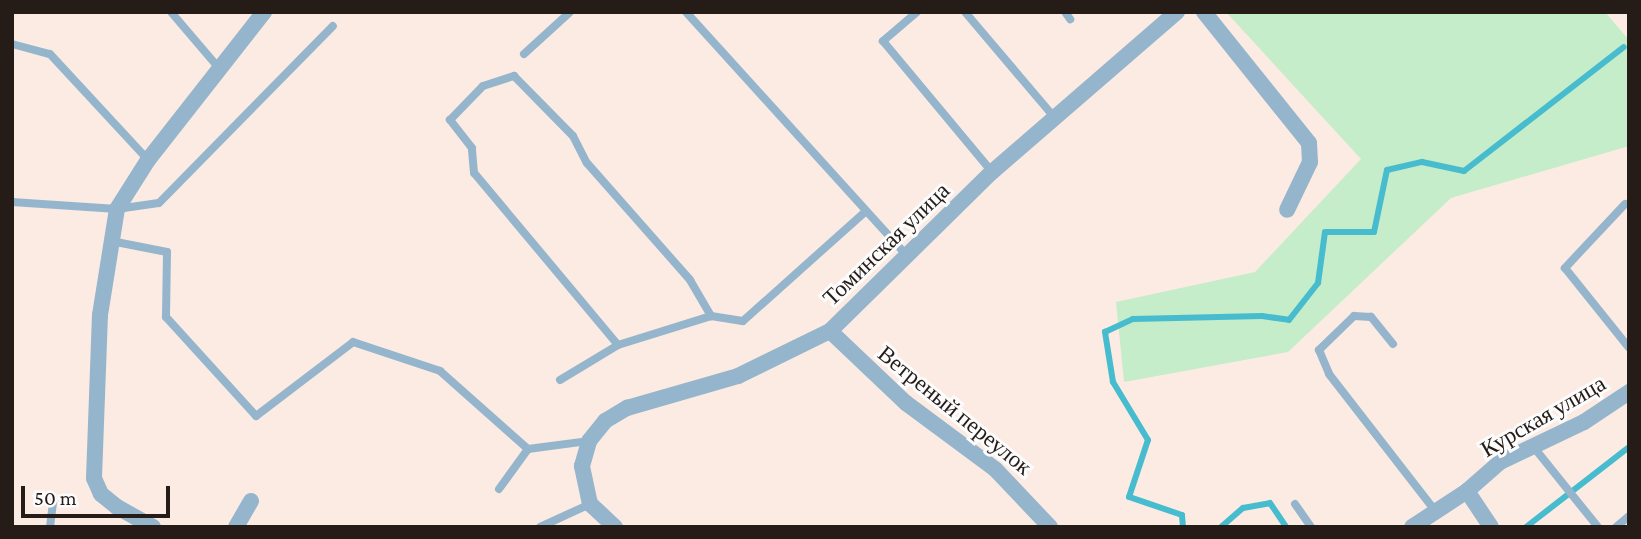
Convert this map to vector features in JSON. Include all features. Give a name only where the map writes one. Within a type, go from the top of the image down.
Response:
[{"type":"street","points":[[153,527],[100,494],[94,478],[100,315],[117,209],[148,160],[218,67],[264,12]]},
{"type":"street","name":"Томинская улица","points":[[589,441],[605,421],[627,408],[738,376],[830,331],[992,172],[1177,12]]},
{"type":"street","points":[[1204,12],[1309,143],[1310,162],[1287,210]]},
{"type":"street","name":"Ветреный переулок","points":[[830,331],[906,403],[995,469],[1050,527]]},
{"type":"street","name":"Курская улица","points":[[1412,527],[1467,491],[1500,462],[1532,444],[1584,422],[1629,392]]},
{"type":"street","points":[[589,441],[582,466],[590,504],[615,527]]},
{"type":"street","points":[[1467,491],[1491,527]]},
{"type":"street","points":[[236,527],[251,501]]},
{"type":"lane","points":[[171,12],[218,67]]},
{"type":"lane","points":[[524,54],[570,12]]},
{"type":"lane","points":[[685,12],[908,257]]},
{"type":"lane","points":[[917,12],[883,41],[992,172]]},
{"type":"lane","points":[[965,12],[1055,118]]},
{"type":"lane","points":[[12,202],[117,209],[159,203],[333,26]]},
{"type":"lane","points":[[12,44],[50,54],[148,160]]},
{"type":"lane","points":[[618,345],[474,173],[472,148],[450,120],[483,86],[514,76],[573,136],[587,163],[690,280],[710,316]]},
{"type":"lane","points":[[1625,204],[1565,268],[1629,348]]},
{"type":"lane","points":[[560,380],[618,345],[710,316],[743,321],[865,212]]},
{"type":"lane","points":[[111,241],[167,252],[166,317],[256,416],[353,342],[440,371],[528,449]]},
{"type":"lane","points":[[1393,344],[1371,317],[1354,316],[1319,350],[1329,374],[1436,512]]},
{"type":"lane","points":[[499,489],[528,449],[589,441]]},
{"type":"lane","points":[[1532,444],[1598,527]]},
{"type":"lane","points":[[50,527],[53,502]]},
{"type":"lane","points":[[540,527],[590,504]]},
{"type":"lane","points":[[1295,504],[1311,527]]},
{"type":"lane","points":[[1616,527],[1629,516]]},
{"type":"green space","points":[[1226,12],[1605,12],[1629,40],[1629,146],[1451,198],[1288,352],[1124,382],[1116,302],[1255,272],[1361,159]]},
{"type":"waterway","points":[[1183,527],[1182,515],[1129,497],[1148,440],[1113,382],[1105,332],[1133,319],[1262,316],[1289,320],[1318,283],[1325,232],[1374,232],[1387,170],[1422,162],[1464,171],[1624,47]]},
{"type":"waterway","points":[[1526,527],[1628,448]]},
{"type":"waterway","points":[[1221,527],[1243,508],[1270,503],[1286,527]]}]
